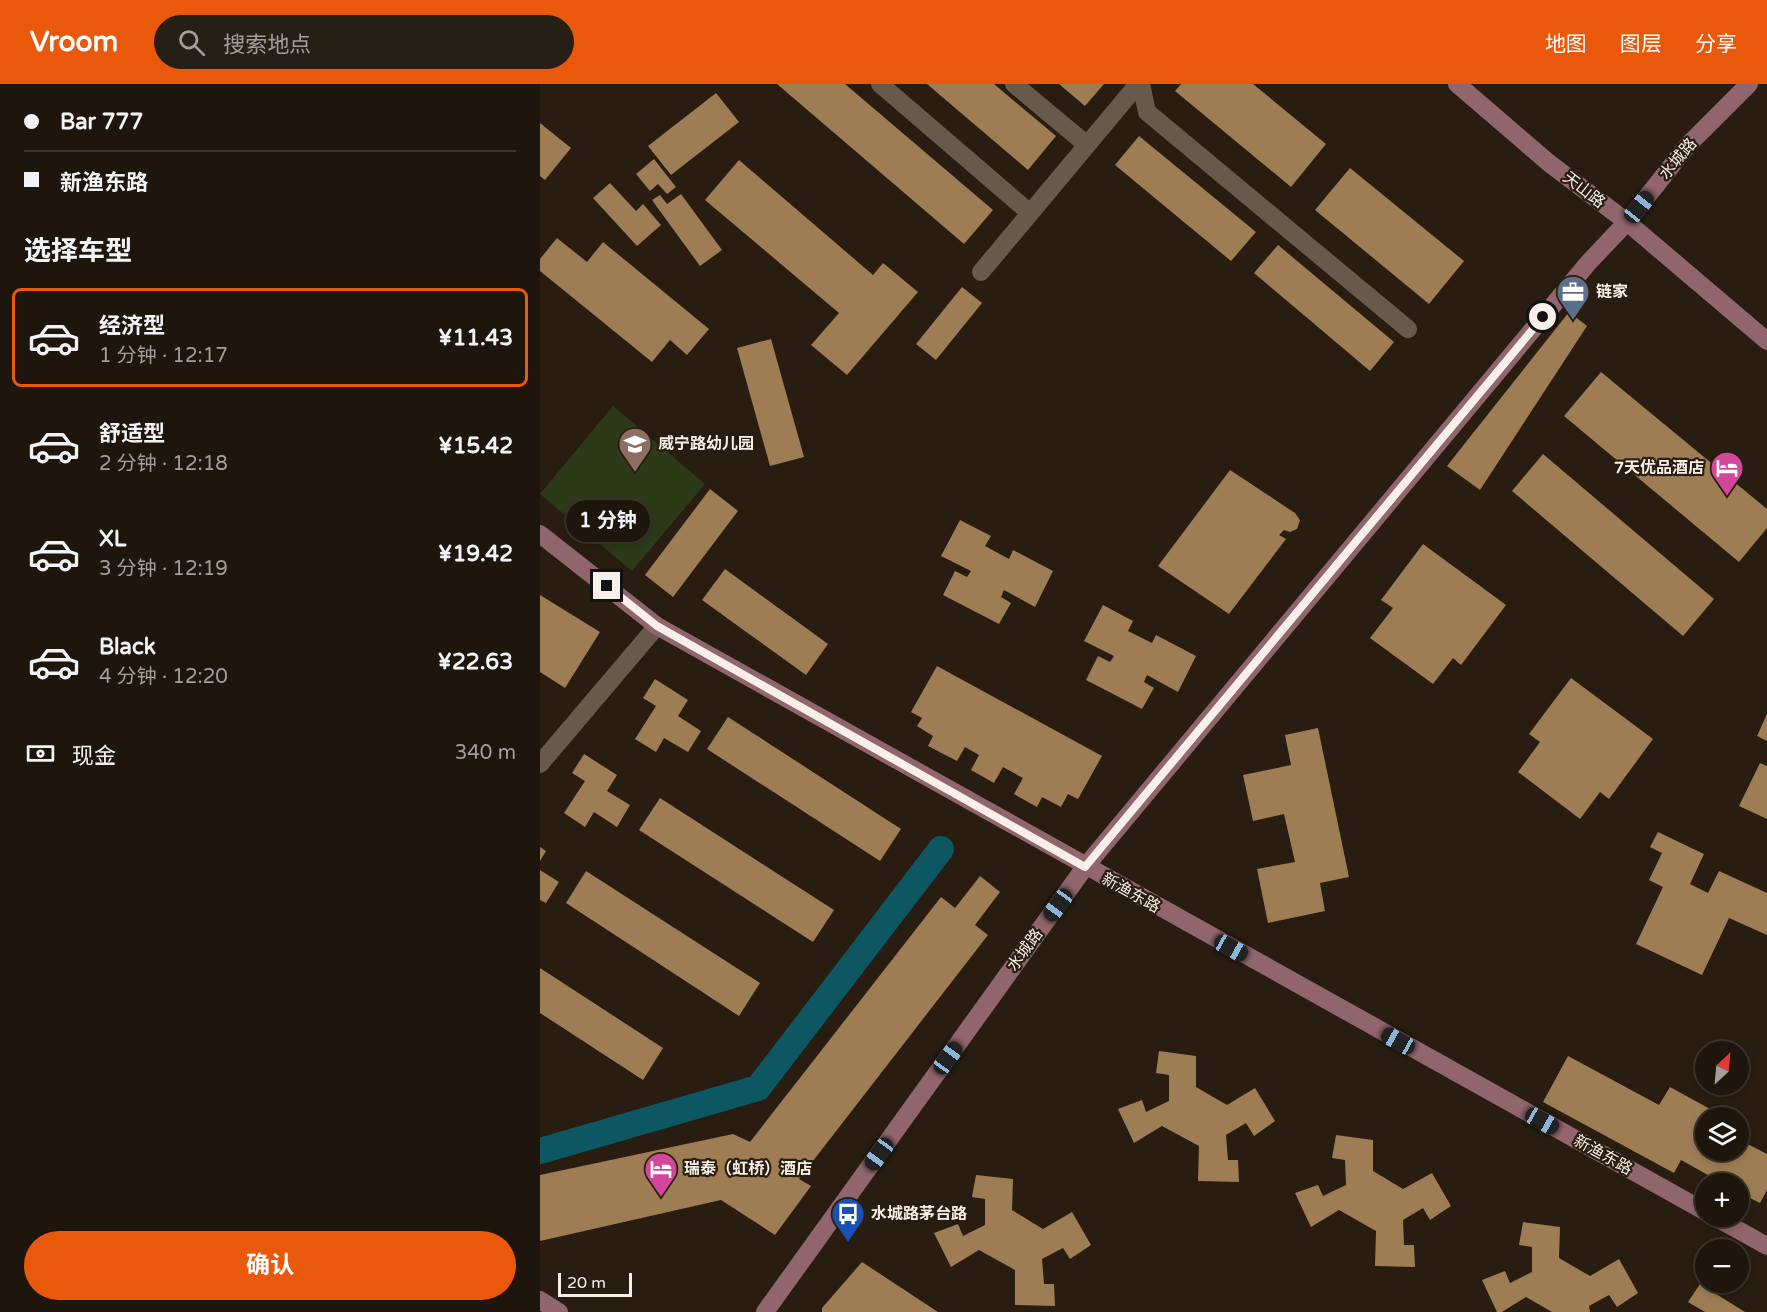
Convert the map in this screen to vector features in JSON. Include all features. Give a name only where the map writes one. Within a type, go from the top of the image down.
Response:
[{"type":"street","points":[[880,84],[1030,213]]},
{"type":"street","points":[[1014,84],[1087,145]]},
{"type":"street","points":[[981,272],[1140,84]]},
{"type":"street","points":[[1140,84],[1147,112],[1408,329]]},
{"type":"street","name":"天山路","points":[[1457,84],[1549,163],[1627,222],[1767,340]]},
{"type":"street","name":"水城路","points":[[765,1312],[1085,867],[1588,262],[1627,222],[1688,145],[1749,84]]},
{"type":"street","name":"新渔东路","points":[[540,534],[657,626],[1695,1206]]},
{"type":"street","points":[[540,764],[657,626]]},
{"type":"street","points":[[1733,1227],[1767,1246]]},
{"type":"street","points":[[540,1300],[559,1312]]},
{"type":"green space","points":[[613,406],[705,484],[632,571],[540,494]]},
{"type":"building","points":[[777,84],[845,84],[993,210],[964,244]]},
{"type":"building","points":[[927,84],[994,84],[1056,136],[1028,170]]},
{"type":"building","points":[[1059,84],[1104,84],[1085,106]]},
{"type":"building","points":[[1181,84],[1253,84],[1326,144],[1291,187],[1175,91]]},
{"type":"building","points":[[716,93],[739,122],[671,175],[648,146]]},
{"type":"building","points":[[540,123],[571,148],[545,180],[540,176]]},
{"type":"building","points":[[1139,136],[1256,232],[1231,261],[1115,165]]},
{"type":"building","points":[[654,159],[676,187],[667,194],[658,184],[650,191],[636,174]]},
{"type":"building","points":[[739,160],[873,275],[883,263],[918,292],[847,375],[811,345],[839,313],[705,200]]},
{"type":"building","points":[[1350,168],[1464,261],[1429,304],[1315,210]]},
{"type":"building","points":[[610,183],[636,211],[643,204],[661,225],[637,246],[593,198]]},
{"type":"building","points":[[681,194],[722,250],[700,266],[652,200],[660,195],[667,204]]},
{"type":"building","points":[[557,238],[587,262],[603,242],[709,329],[687,355],[670,340],[652,362],[540,271],[540,259]]},
{"type":"building","points":[[1278,245],[1394,342],[1370,371],[1254,273]]},
{"type":"building","points":[[962,287],[982,303],[936,360],[916,344]]},
{"type":"building","points":[[1569,312],[1587,326],[1480,490],[1447,466]]},
{"type":"building","points":[[771,339],[804,457],[770,466],[737,348]]},
{"type":"building","points":[[1601,372],[1767,509],[1767,528],[1739,562],[1564,416]]},
{"type":"building","points":[[1543,454],[1714,599],[1683,636],[1512,491]]},
{"type":"building","points":[[1230,470],[1295,513],[1300,520],[1297,529],[1290,532],[1284,530],[1279,535],[1286,539],[1229,614],[1158,566]]},
{"type":"building","points":[[710,489],[738,511],[673,597],[645,575]]},
{"type":"building","points":[[960,520],[991,536],[985,546],[1009,559],[1013,550],[1053,571],[1035,607],[1004,590],[1001,597],[1011,603],[999,624],[943,595],[955,571],[967,577],[971,571],[941,556]]},
{"type":"building","points":[[1423,544],[1506,605],[1461,665],[1453,658],[1433,684],[1370,638],[1393,608],[1381,600]]},
{"type":"building","points":[[725,569],[828,644],[806,675],[702,600]]},
{"type":"building","points":[[540,595],[600,632],[565,688],[540,672]]},
{"type":"building","points":[[1103,605],[1133,621],[1128,631],[1152,643],[1156,635],[1196,656],[1178,692],[1147,675],[1144,682],[1154,688],[1142,709],[1086,680],[1098,656],[1110,662],[1114,656],[1084,641]]},
{"type":"building","points":[[937,666],[1102,756],[1078,799],[1068,794],[1061,807],[1042,797],[1037,807],[1014,794],[1023,778],[1003,767],[994,783],[971,770],[979,755],[965,747],[957,761],[928,746],[933,736],[917,726],[922,718],[911,712]]},
{"type":"building","points":[[1571,678],[1653,739],[1609,799],[1600,792],[1580,819],[1518,772],[1540,742],[1529,734]]},
{"type":"building","points":[[655,679],[688,700],[678,716],[701,731],[688,752],[664,738],[656,752],[635,739],[656,706],[643,698]]},
{"type":"building","points":[[1767,714],[1767,741],[1757,736]]},
{"type":"building","points":[[728,717],[901,829],[880,861],[707,749]]},
{"type":"building","points":[[1318,728],[1349,877],[1320,883],[1325,911],[1268,923],[1257,869],[1295,862],[1284,814],[1253,821],[1243,775],[1291,765],[1285,735]]},
{"type":"building","points":[[584,754],[617,775],[607,791],[630,805],[617,827],[594,812],[585,827],[564,813],[585,781],[572,773]]},
{"type":"building","points":[[1760,763],[1767,766],[1767,819],[1739,806]]},
{"type":"building","points":[[660,798],[834,910],[813,942],[639,830]]},
{"type":"building","points":[[1658,832],[1704,854],[1690,884],[1708,893],[1719,871],[1767,893],[1767,935],[1729,918],[1702,975],[1636,944],[1663,887],[1649,880],[1662,853],[1650,847]]},
{"type":"building","points":[[540,847],[546,851],[540,861]]},
{"type":"building","points":[[540,870],[559,882],[546,903],[540,900]]},
{"type":"building","points":[[586,871],[760,983],[739,1016],[566,903]]},
{"type":"building","points":[[980,876],[1000,892],[975,925],[988,935],[799,1179],[811,1186],[775,1235],[721,1200],[540,1241],[540,1175],[733,1134],[750,1142],[941,897],[955,908]]},
{"type":"building","points":[[540,968],[663,1048],[643,1080],[540,1013]]},
{"type":"building","points":[[1159,1051],[1196,1056],[1196,1087],[1227,1105],[1255,1088],[1275,1121],[1254,1136],[1246,1123],[1226,1135],[1228,1160],[1238,1160],[1239,1182],[1198,1181],[1199,1146],[1162,1126],[1134,1143],[1118,1109],[1142,1100],[1146,1112],[1169,1101],[1169,1075],[1156,1073]]},
{"type":"building","points":[[1568,1056],[1659,1105],[1670,1087],[1706,1107],[1695,1107],[1695,1161],[1749,1161],[1749,1145],[1767,1154],[1767,1190],[1760,1203],[1749,1198],[1749,1173],[1704,1173],[1681,1160],[1674,1173],[1543,1102]]},
{"type":"building","points":[[1336,1135],[1373,1140],[1373,1171],[1403,1189],[1432,1173],[1451,1206],[1430,1220],[1423,1208],[1403,1220],[1404,1245],[1414,1245],[1415,1267],[1375,1266],[1376,1231],[1339,1210],[1311,1227],[1295,1193],[1318,1185],[1323,1196],[1346,1185],[1345,1160],[1332,1158]]},
{"type":"building","points":[[976,1175],[1013,1179],[1012,1210],[1043,1229],[1072,1212],[1091,1245],[1070,1259],[1063,1248],[1042,1259],[1044,1284],[1054,1284],[1055,1306],[1015,1305],[1015,1270],[979,1250],[951,1267],[934,1233],[958,1224],[963,1236],[985,1225],[985,1199],[972,1197]]},
{"type":"building","points":[[1523,1222],[1560,1227],[1559,1258],[1590,1276],[1619,1259],[1638,1293],[1617,1307],[1609,1295],[1589,1306],[1590,1312],[1552,1312],[1526,1297],[1502,1312],[1497,1312],[1482,1280],[1505,1271],[1510,1283],[1532,1272],[1532,1247],[1519,1245]]},
{"type":"building","points":[[862,1262],[938,1312],[822,1312],[822,1308]]},
{"type":"building","points":[[1695,1292],[1714,1293],[1745,1312],[1705,1312],[1688,1302]]},
{"type":"waterway","points":[[540,1151],[758,1088],[941,849]]},
{"type":"place","name":"链家","points":[[1573,321]]},
{"type":"place","name":"威宁路幼儿园","points":[[635,473]]},
{"type":"place","name":"7天优品酒店","points":[[1727,497]]},
{"type":"place","name":"瑞泰（虹桥）酒店","points":[[661,1198]]},
{"type":"place","name":"水城路茅台路","points":[[848,1243]]},
{"type":"route","points":[[607,586],[657,626],[1085,867],[1543,317]]}]
